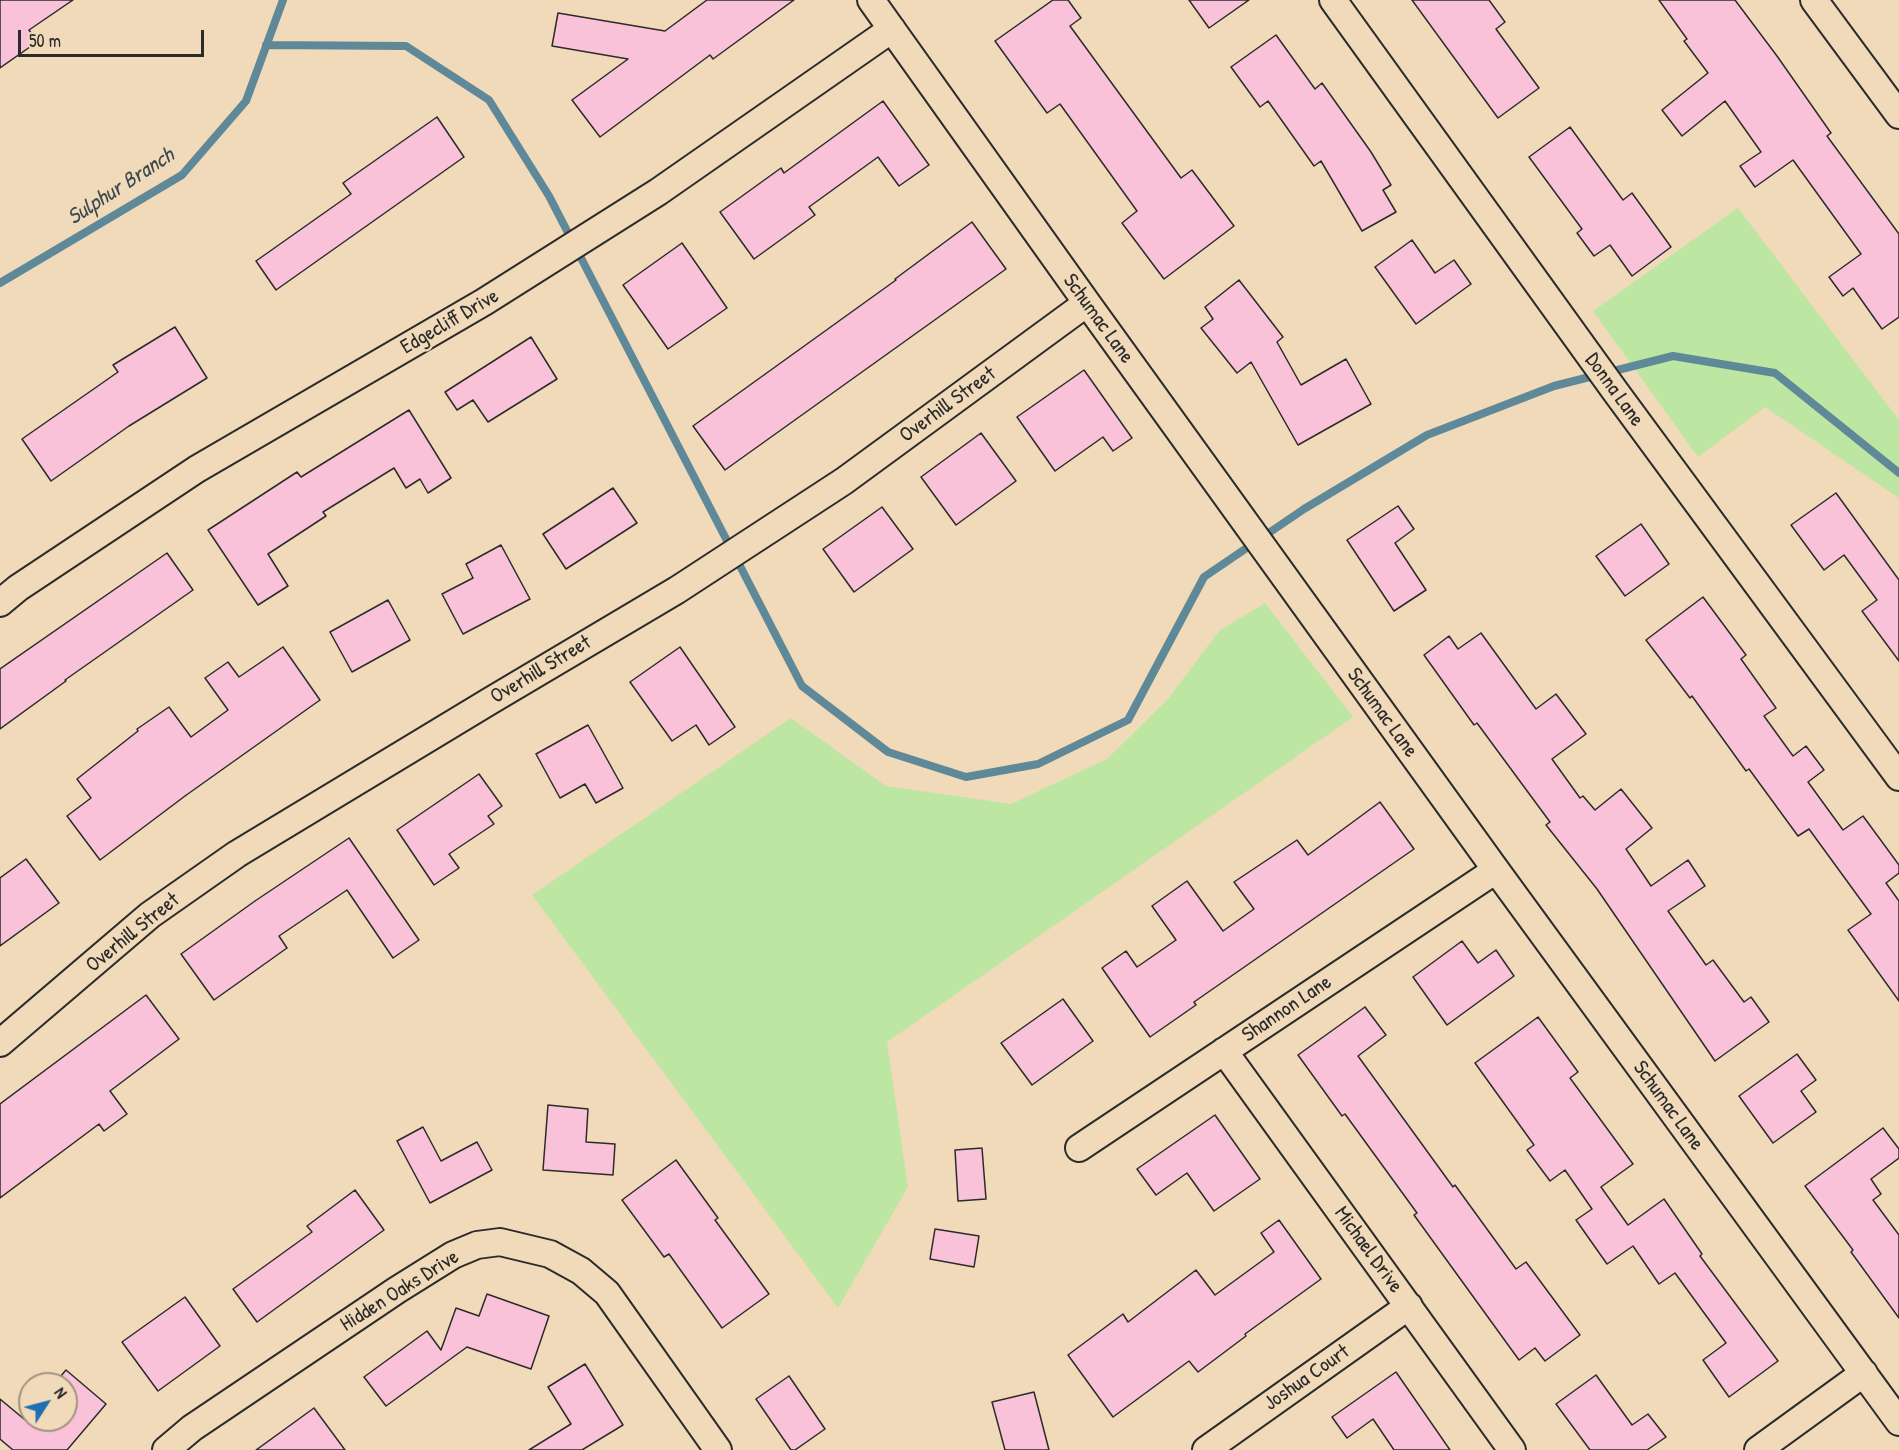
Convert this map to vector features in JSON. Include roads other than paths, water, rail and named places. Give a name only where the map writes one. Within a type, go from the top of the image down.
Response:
[{"type":"street","name":"Schumac Lane","points":[[871,0],[1267,554],[1899,1422]]},
{"type":"street","name":"Donna Lane","points":[[1333,0],[1592,360],[1899,777]]},
{"type":"street","points":[[1815,0],[1899,115]]},
{"type":"street","name":"Edgecliff Drive","points":[[0,603],[18,588],[197,468],[484,302],[658,192],[892,29]]},
{"type":"street","name":"Overhill Street","points":[[0,1043],[150,915],[237,854],[677,591],[844,482],[1087,303]]},
{"type":"street","name":"Shannon Lane","points":[[1079,1148],[1496,870]]},
{"type":"street","name":"Michael Drive","points":[[1224,1051],[1512,1450]]},
{"type":"street","name":"Hidden Oaks Drive","points":[[166,1450],[192,1428],[425,1272],[453,1255],[477,1245],[500,1242],[550,1254],[581,1271],[606,1293],[718,1450]]},
{"type":"street","name":"Joshua Court","points":[[1206,1450],[1409,1306]]},
{"type":"street","points":[[1758,1450],[1864,1373]]},
{"type":"waterway","name":"Sulphur Branch","points":[[0,283],[182,175],[246,101],[283,0]]},
{"type":"waterway","points":[[266,45],[406,46],[489,100],[549,196],[802,686],[888,752],[966,777],[1038,764],[1128,720],[1204,577],[1304,509],[1427,435],[1554,386],[1673,356],[1775,373],[1899,473]]}]
